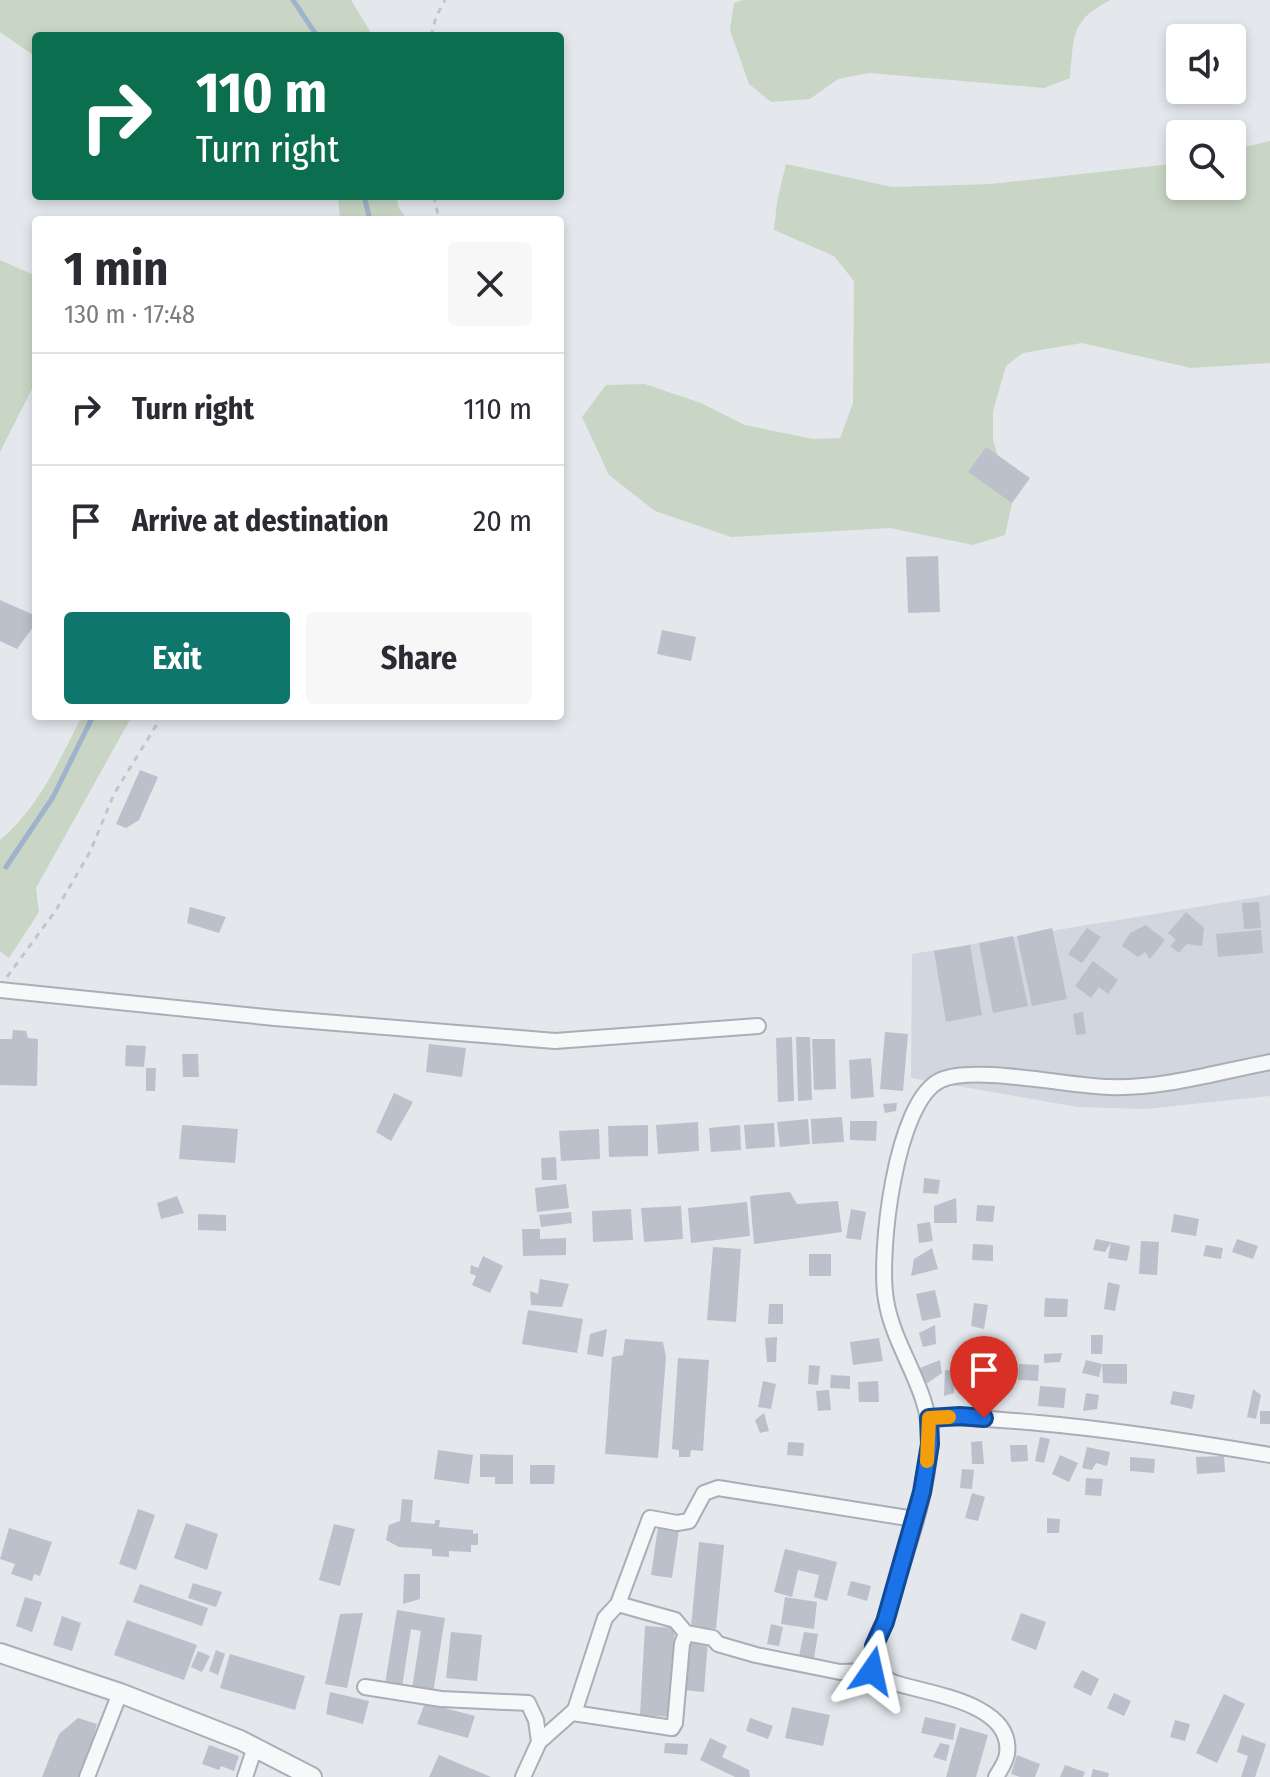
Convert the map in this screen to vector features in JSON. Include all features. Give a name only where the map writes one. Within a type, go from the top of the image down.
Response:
[{"type":"street","points":[[0,988],[275,1018],[555,1041],[758,1026]]},
{"type":"street","points":[[872,1671],[874,1646],[885,1622],[922,1492],[930,1444],[929,1418],[889,1312],[884,1277],[893,1184],[901,1144],[920,1097],[940,1080],[966,1074],[1111,1087],[1148,1085],[1270,1062]]},
{"type":"street","points":[[929,1418],[960,1416],[1170,1437],[1270,1455]]},
{"type":"street","points":[[523,1777],[539,1742],[573,1713],[605,1618],[618,1604],[650,1518],[677,1523],[689,1521],[704,1493],[718,1488],[914,1519]]},
{"type":"street","points":[[618,1604],[675,1620],[686,1633],[713,1638],[718,1644],[756,1655],[840,1672],[872,1671],[891,1682],[962,1701],[994,1718],[1007,1739],[1007,1757],[996,1777]]},
{"type":"street","points":[[573,1713],[672,1728],[686,1633]]},
{"type":"street","points":[[0,1653],[120,1693],[255,1747],[312,1777]]},
{"type":"street","points":[[365,1687],[441,1699],[528,1703],[536,1720],[539,1742]]},
{"type":"street","points":[[87,1777],[120,1693]]},
{"type":"street","points":[[245,1777],[255,1747]]},
{"type":"path","points":[[432,32],[445,0]]},
{"type":"path","points":[[0,988],[56,910],[90,852],[114,794],[160,720]]},
{"type":"shaded area","points":[[1270,895],[1270,1096],[1145,1109],[1078,1107],[911,1078],[912,954]]},
{"type":"green space","points":[[0,0],[351,0],[371,32],[32,32],[32,54],[0,32]]},
{"type":"green space","points":[[743,0],[1111,0],[1081,23],[1074,41],[1070,78],[1044,88],[869,73],[838,79],[810,99],[771,102],[749,84],[730,30],[734,3]]},
{"type":"green space","points":[[1270,141],[1270,363],[1191,368],[1082,343],[1023,353],[1006,366],[993,411],[993,440],[1012,503],[1005,535],[973,545],[890,528],[731,537],[655,511],[609,475],[582,417],[606,385],[645,384],[701,403],[745,425],[813,439],[840,438],[853,403],[854,281],[834,256],[774,230],[786,164],[892,187],[991,184],[1166,165],[1166,200],[1246,200],[1246,147]]},
{"type":"green space","points":[[338,200],[397,200],[404,216],[340,216]]},
{"type":"green space","points":[[0,260],[32,274],[32,389],[0,452]]},
{"type":"green space","points":[[80,720],[130,720],[36,888],[39,912],[9,958],[0,951],[0,840],[26,814]]},
{"type":"building","points":[[986,447],[1030,478],[1012,503],[968,472]]},
{"type":"building","points":[[938,556],[940,612],[908,613],[906,557]]},
{"type":"building","points":[[0,600],[32,614],[32,628],[17,649],[0,641]]},
{"type":"building","points":[[662,630],[696,637],[691,661],[657,654]]},
{"type":"building","points":[[140,770],[158,777],[139,820],[126,828],[116,824]]},
{"type":"building","points":[[1259,902],[1261,928],[1244,929],[1242,903]]},
{"type":"building","points":[[190,907],[226,917],[219,933],[187,923]]},
{"type":"building","points":[[1186,912],[1204,928],[1202,946],[1187,944],[1179,953],[1170,946],[1176,940],[1168,933]]},
{"type":"building","points":[[1146,925],[1165,940],[1150,959],[1145,952],[1138,957],[1122,946],[1130,933]]},
{"type":"building","points":[[1052,928],[1067,999],[1032,1006],[1017,936]]},
{"type":"building","points":[[1087,928],[1101,937],[1082,963],[1068,954]]},
{"type":"building","points":[[1261,930],[1263,953],[1218,957],[1216,934]]},
{"type":"building","points":[[1013,936],[1028,1006],[993,1013],[979,943]]},
{"type":"building","points":[[970,945],[982,1015],[946,1022],[934,951]]},
{"type":"building","points":[[1093,961],[1118,980],[1108,994],[1099,987],[1091,998],[1075,986]]},
{"type":"building","points":[[1083,1012],[1086,1034],[1076,1035],[1073,1014]]},
{"type":"building","points":[[13,1030],[26,1031],[28,1038],[38,1039],[37,1086],[0,1085],[0,1039],[12,1039]]},
{"type":"building","points":[[885,1032],[908,1034],[903,1091],[880,1089]]},
{"type":"building","points":[[792,1037],[794,1101],[778,1102],[776,1038]]},
{"type":"building","points":[[796,1037],[810,1037],[812,1100],[798,1101]]},
{"type":"building","points":[[812,1039],[835,1039],[836,1089],[814,1090]]},
{"type":"building","points":[[429,1044],[466,1048],[462,1077],[426,1072]]},
{"type":"building","points":[[126,1045],[146,1046],[144,1067],[125,1066]]},
{"type":"building","points":[[182,1054],[198,1054],[199,1077],[183,1077]]},
{"type":"building","points":[[871,1058],[874,1097],[851,1099],[849,1060]]},
{"type":"building","points":[[146,1068],[156,1068],[155,1091],[146,1091]]},
{"type":"building","points":[[394,1093],[413,1102],[391,1141],[376,1132]]},
{"type":"building","points":[[897,1103],[896,1111],[885,1113],[883,1104]]},
{"type":"building","points":[[842,1117],[844,1142],[812,1144],[811,1119]]},
{"type":"building","points":[[808,1119],[810,1144],[780,1147],[777,1122]]},
{"type":"building","points":[[850,1121],[877,1121],[876,1141],[850,1140]]},
{"type":"building","points":[[698,1122],[699,1151],[658,1154],[656,1125]]},
{"type":"building","points":[[774,1123],[775,1147],[746,1149],[744,1125]]},
{"type":"building","points":[[182,1125],[238,1129],[235,1163],[179,1159]]},
{"type":"building","points":[[648,1125],[648,1156],[609,1157],[608,1126]]},
{"type":"building","points":[[740,1125],[741,1150],[711,1152],[709,1128]]},
{"type":"building","points":[[599,1129],[600,1159],[561,1161],[559,1131]]},
{"type":"building","points":[[556,1157],[557,1180],[542,1180],[541,1158]]},
{"type":"building","points":[[924,1178],[940,1180],[938,1194],[923,1193]]},
{"type":"building","points":[[566,1184],[569,1208],[537,1212],[535,1188]]},
{"type":"building","points":[[790,1192],[797,1204],[838,1201],[842,1232],[754,1244],[750,1196]]},
{"type":"building","points":[[177,1196],[184,1213],[161,1219],[157,1203]]},
{"type":"building","points":[[956,1198],[957,1223],[934,1223],[934,1206]]},
{"type":"building","points":[[747,1202],[750,1236],[691,1243],[688,1208]]},
{"type":"building","points":[[977,1205],[995,1206],[993,1222],[976,1221]]},
{"type":"building","points":[[681,1206],[683,1239],[644,1242],[641,1208]]},
{"type":"building","points":[[631,1209],[633,1240],[593,1242],[592,1211]]},
{"type":"building","points":[[851,1209],[866,1212],[861,1240],[846,1238]]},
{"type":"building","points":[[571,1212],[572,1223],[541,1227],[539,1215]]},
{"type":"building","points":[[198,1214],[226,1215],[226,1231],[198,1230]]},
{"type":"building","points":[[1174,1214],[1199,1219],[1196,1236],[1171,1232]]},
{"type":"building","points":[[930,1222],[933,1241],[919,1243],[917,1224]]},
{"type":"building","points":[[522,1229],[540,1229],[540,1239],[566,1238],[566,1255],[523,1256]]},
{"type":"building","points":[[1096,1239],[1111,1242],[1105,1252],[1093,1250]]},
{"type":"building","points":[[1237,1239],[1258,1246],[1253,1259],[1232,1252]]},
{"type":"building","points":[[1141,1241],[1159,1242],[1157,1275],[1139,1274]]},
{"type":"building","points":[[1111,1242],[1130,1246],[1127,1261],[1108,1258]]},
{"type":"building","points":[[973,1244],[993,1245],[993,1261],[972,1260]]},
{"type":"building","points":[[1206,1245],[1223,1248],[1221,1259],[1203,1256]]},
{"type":"building","points":[[713,1247],[741,1249],[736,1322],[707,1320]]},
{"type":"building","points":[[932,1248],[938,1269],[911,1276],[914,1259]]},
{"type":"building","points":[[809,1254],[831,1254],[831,1276],[809,1276]]},
{"type":"building","points":[[483,1256],[503,1266],[490,1293],[472,1285],[476,1276],[470,1273],[471,1265],[478,1268]]},
{"type":"building","points":[[540,1279],[569,1284],[562,1307],[531,1305],[530,1291],[538,1294]]},
{"type":"building","points":[[1108,1282],[1120,1285],[1115,1311],[1104,1309]]},
{"type":"building","points":[[935,1290],[941,1317],[922,1321],[916,1294]]},
{"type":"building","points":[[1045,1298],[1068,1299],[1067,1317],[1044,1317]]},
{"type":"building","points":[[974,1303],[988,1305],[984,1329],[971,1326]]},
{"type":"building","points":[[769,1304],[783,1304],[783,1324],[768,1324]]},
{"type":"building","points":[[528,1310],[583,1319],[577,1353],[522,1344]]},
{"type":"building","points":[[935,1325],[936,1344],[923,1347],[919,1333]]},
{"type":"building","points":[[607,1329],[603,1357],[587,1354],[590,1334]]},
{"type":"building","points":[[1091,1335],[1103,1335],[1102,1354],[1091,1354]]},
{"type":"building","points":[[777,1337],[776,1362],[767,1362],[765,1338]]},
{"type":"building","points":[[879,1338],[883,1361],[853,1365],[850,1342]]},
{"type":"building","points":[[625,1339],[663,1342],[666,1357],[658,1458],[605,1454],[612,1357],[623,1355]]},
{"type":"building","points":[[1062,1353],[1060,1362],[1044,1363],[1044,1354]]},
{"type":"building","points":[[678,1358],[709,1360],[703,1451],[691,1450],[690,1457],[679,1457],[679,1450],[672,1449]]},
{"type":"building","points":[[940,1360],[942,1373],[923,1386],[920,1368]]},
{"type":"building","points":[[1086,1360],[1102,1364],[1099,1377],[1082,1373]]},
{"type":"building","points":[[1019,1364],[1039,1365],[1038,1381],[1018,1380]]},
{"type":"building","points":[[1102,1364],[1127,1364],[1127,1384],[1103,1383]]},
{"type":"building","points":[[809,1365],[820,1366],[818,1385],[808,1384]]},
{"type":"building","points":[[945,1370],[955,1371],[954,1393],[944,1396]]},
{"type":"building","points":[[960,1374],[979,1376],[978,1385],[960,1384]]},
{"type":"building","points":[[831,1375],[850,1376],[850,1389],[830,1388]]},
{"type":"building","points":[[993,1375],[1010,1376],[1009,1390],[992,1389]]},
{"type":"building","points":[[763,1381],[776,1384],[771,1409],[758,1407]]},
{"type":"building","points":[[878,1381],[879,1402],[859,1402],[858,1382]]},
{"type":"building","points":[[1040,1386],[1066,1388],[1064,1408],[1038,1406]]},
{"type":"building","points":[[1253,1389],[1261,1395],[1256,1419],[1247,1417]]},
{"type":"building","points":[[829,1390],[831,1410],[818,1411],[816,1391]]},
{"type":"building","points":[[1173,1391],[1195,1395],[1192,1409],[1170,1404]]},
{"type":"building","points":[[1086,1393],[1099,1395],[1097,1409],[1083,1411]]},
{"type":"building","points":[[1260,1411],[1270,1411],[1270,1424],[1260,1424]]},
{"type":"building","points":[[764,1413],[769,1431],[760,1433],[755,1420]]},
{"type":"building","points":[[1040,1437],[1050,1439],[1044,1463],[1035,1461]]},
{"type":"building","points":[[982,1441],[984,1464],[972,1464],[971,1442]]},
{"type":"building","points":[[788,1442],[804,1443],[803,1456],[787,1455]]},
{"type":"building","points":[[1010,1445],[1027,1445],[1028,1461],[1011,1462]]},
{"type":"building","points":[[1087,1447],[1110,1452],[1107,1466],[1096,1463],[1092,1470],[1082,1468]]},
{"type":"building","points":[[438,1450],[473,1455],[469,1484],[434,1479]]},
{"type":"building","points":[[480,1454],[513,1455],[513,1484],[495,1484],[495,1477],[480,1477]]},
{"type":"building","points":[[1060,1455],[1078,1463],[1069,1482],[1052,1474]]},
{"type":"building","points":[[1224,1456],[1225,1472],[1197,1474],[1196,1457]]},
{"type":"building","points":[[1130,1457],[1155,1459],[1154,1473],[1130,1471]]},
{"type":"building","points":[[530,1465],[555,1465],[554,1484],[530,1484]]},
{"type":"building","points":[[962,1469],[974,1470],[972,1489],[960,1488]]},
{"type":"building","points":[[1086,1478],[1103,1479],[1101,1496],[1085,1495]]},
{"type":"building","points":[[972,1493],[985,1497],[978,1521],[965,1518]]},
{"type":"building","points":[[402,1499],[413,1500],[411,1522],[435,1524],[435,1520],[440,1520],[439,1527],[473,1530],[473,1534],[478,1533],[478,1545],[471,1545],[471,1552],[449,1551],[449,1557],[432,1556],[432,1549],[399,1547],[386,1540],[389,1525],[400,1521]]},
{"type":"building","points":[[138,1509],[155,1515],[136,1570],[119,1564]]},
{"type":"building","points":[[1047,1518],[1060,1519],[1059,1533],[1047,1533]]},
{"type":"building","points":[[186,1523],[218,1534],[207,1570],[174,1558]]},
{"type":"building","points":[[334,1524],[355,1529],[340,1586],[319,1580]]},
{"type":"building","points":[[658,1527],[679,1530],[672,1578],[651,1575]]},
{"type":"building","points":[[9,1528],[52,1542],[40,1576],[34,1574],[32,1581],[11,1574],[15,1564],[0,1559]]},
{"type":"building","points":[[699,1542],[724,1545],[716,1629],[691,1627]]},
{"type":"building","points":[[785,1549],[837,1562],[827,1601],[814,1597],[819,1575],[798,1570],[792,1597],[774,1592]]},
{"type":"building","points":[[404,1574],[420,1574],[420,1599],[403,1604]]},
{"type":"building","points":[[851,1581],[871,1586],[867,1601],[847,1595]]},
{"type":"building","points":[[193,1583],[222,1592],[216,1607],[188,1598]]},
{"type":"building","points":[[140,1584],[208,1608],[202,1626],[133,1602]]},
{"type":"building","points":[[25,1597],[42,1602],[32,1632],[16,1626]]},
{"type":"building","points":[[785,1597],[817,1602],[814,1629],[781,1624]]},
{"type":"building","points":[[397,1610],[445,1618],[433,1693],[412,1689],[421,1631],[411,1629],[402,1687],[385,1684]]},
{"type":"building","points":[[363,1613],[347,1688],[325,1684],[340,1614]]},
{"type":"building","points":[[1021,1613],[1046,1622],[1036,1650],[1011,1640]]},
{"type":"building","points":[[62,1616],[81,1623],[72,1651],[53,1645]]},
{"type":"building","points":[[127,1620],[197,1645],[184,1680],[114,1655]]},
{"type":"building","points":[[771,1624],[783,1627],[779,1646],[767,1644]]},
{"type":"building","points":[[645,1626],[675,1628],[670,1717],[640,1715]]},
{"type":"building","points":[[451,1632],[482,1635],[477,1681],[446,1678]]},
{"type":"building","points":[[804,1632],[818,1634],[814,1658],[799,1656]]},
{"type":"building","points":[[687,1638],[708,1640],[704,1692],[682,1690]]},
{"type":"building","points":[[216,1650],[225,1654],[218,1675],[209,1671]]},
{"type":"building","points":[[198,1651],[210,1656],[202,1672],[191,1667]]},
{"type":"building","points":[[230,1654],[305,1676],[295,1710],[220,1688]]},
{"type":"building","points":[[1082,1670],[1099,1679],[1091,1696],[1073,1687]]},
{"type":"building","points":[[330,1692],[369,1701],[363,1724],[326,1714]]},
{"type":"building","points":[[1114,1693],[1131,1701],[1124,1716],[1107,1708]]},
{"type":"building","points":[[1224,1694],[1245,1704],[1217,1763],[1196,1753]]},
{"type":"building","points":[[425,1703],[475,1716],[468,1738],[417,1724]]},
{"type":"building","points":[[792,1707],[830,1715],[823,1746],[785,1738]]},
{"type":"building","points":[[925,1717],[956,1724],[953,1740],[921,1733]]},
{"type":"building","points":[[78,1718],[97,1724],[82,1777],[42,1777],[59,1734]]},
{"type":"building","points":[[750,1718],[773,1726],[768,1739],[746,1731]]},
{"type":"building","points":[[1175,1720],[1190,1724],[1185,1741],[1170,1737]]},
{"type":"building","points":[[960,1727],[988,1735],[976,1777],[946,1777]]},
{"type":"building","points":[[1242,1735],[1266,1744],[1255,1777],[1241,1777],[1248,1756],[1237,1752]]},
{"type":"building","points":[[710,1738],[727,1746],[722,1757],[749,1770],[750,1777],[735,1777],[700,1760]]},
{"type":"building","points":[[665,1743],[688,1744],[687,1755],[664,1753]]},
{"type":"building","points":[[940,1743],[950,1745],[946,1761],[933,1757]]},
{"type":"building","points":[[209,1745],[239,1756],[234,1771],[202,1764]]},
{"type":"building","points":[[439,1755],[491,1777],[429,1777]]},
{"type":"building","points":[[1017,1755],[1040,1764],[1035,1777],[1011,1774]]},
{"type":"building","points":[[1065,1765],[1085,1772],[1083,1777],[1060,1777]]},
{"type":"building","points":[[1093,1769],[1109,1773],[1108,1777],[1091,1777]]},
{"type":"waterway","points":[[293,0],[314,32]]},
{"type":"waterway","points":[[365,200],[369,216]]},
{"type":"waterway","points":[[6,867],[53,797],[91,720]]},
{"type":"slow traffic","points":[[927,1461],[929,1418],[949,1417]]},
{"type":"route","points":[[872,1671],[874,1646],[885,1622],[922,1492],[930,1444],[929,1418],[984,1418]]}]
